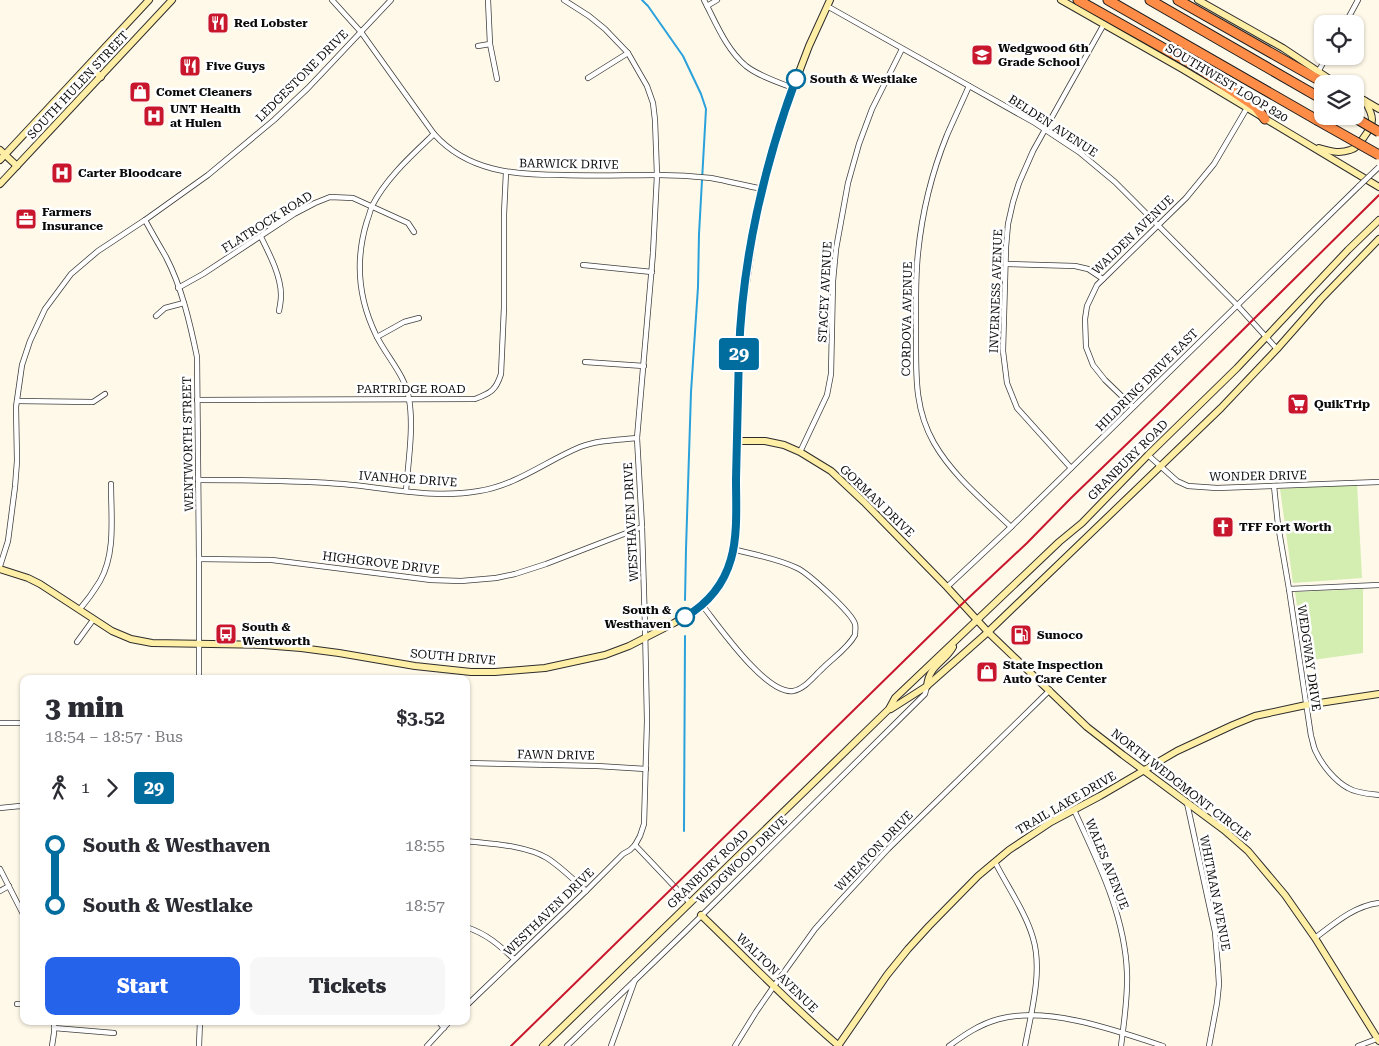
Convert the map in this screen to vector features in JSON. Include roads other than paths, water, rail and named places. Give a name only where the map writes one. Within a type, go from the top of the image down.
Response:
[{"type":"highway","points":[[1078,0],[1197,67],[1256,107],[1265,119]]},
{"type":"highway","points":[[1108,0],[1379,155]]},
{"type":"highway","points":[[1150,0],[1314,94]]},
{"type":"highway","points":[[1178,0],[1314,77]]},
{"type":"highway","points":[[1364,123],[1379,132]]},
{"type":"street","name":"SOUTH HULEN STREET","points":[[0,160],[3,152],[89,66],[149,0]]},
{"type":"street","name":"SOUTH HULEN STREET","points":[[2,179],[17,166],[172,0]]},
{"type":"street","name":"BARWICK DRIVE","points":[[332,0],[361,32],[434,134],[443,144],[472,162],[506,172],[528,175],[692,176],[713,178],[763,190]]},
{"type":"street","points":[[361,32],[391,0]]},
{"type":"street","points":[[488,0],[490,44],[497,79]]},
{"type":"street","name":"WESTHAVEN DRIVE","points":[[470,1002],[622,854],[635,845],[644,824],[647,721],[646,638],[637,438],[652,272],[657,142],[653,103],[647,86],[628,53],[600,25],[564,0]]},
{"type":"street","points":[[704,0],[736,56],[747,67],[792,88]]},
{"type":"street","points":[[707,6],[717,0]]},
{"type":"street","name":"SOUTHWEST LOOP 820","points":[[1062,0],[1184,70],[1379,187]]},
{"type":"street","points":[[1198,0],[1283,48],[1323,75]]},
{"type":"street","points":[[1349,15],[1355,1]]},
{"type":"street","name":"BELDEN AVENUE","points":[[828,3],[902,49],[1045,130],[1079,152],[1115,182],[1277,348]]},
{"type":"street","name":"SOUTH DRIVE","points":[[0,568],[40,584],[112,632],[131,639],[152,643],[263,645],[301,648],[441,670],[471,672],[546,668],[604,654],[646,638],[693,612],[710,597],[722,580],[732,558],[736,522],[740,325],[754,227],[773,149],[792,88],[828,3]]},
{"type":"street","name":"INVERNESS AVENUE","points":[[1071,468],[1017,408],[1007,383],[1003,351],[1008,224],[1019,183],[1033,151],[1104,24]]},
{"type":"street","name":"LEDGESTONE DRIVE","points":[[0,568],[8,540],[15,488],[17,401],[22,365],[30,341],[45,309],[71,274],[98,251],[208,175],[274,120],[308,88],[361,32]]},
{"type":"street","points":[[478,46],[490,44]]},
{"type":"street","name":"STACEY AVENUE","points":[[800,452],[827,395],[831,374],[833,280],[836,249],[848,183],[859,144],[872,109],[902,49]]},
{"type":"street","points":[[588,78],[628,53]]},
{"type":"street","points":[[1318,72],[1322,65]]},
{"type":"street","points":[[89,66],[101,77]]},
{"type":"street","name":"CORDOVA AVENUE","points":[[969,86],[940,156],[925,211],[918,253],[916,284],[916,383],[924,423],[934,444],[958,476],[1011,527]]},
{"type":"street","points":[[1365,101],[1379,109]]},
{"type":"street","points":[[1313,147],[1339,152],[1358,146],[1370,129],[1372,121],[1371,112],[1365,101]]},
{"type":"street","name":"WALDEN AVENUE","points":[[1133,407],[1093,366],[1086,347],[1085,320],[1087,306],[1094,290],[1103,279],[1190,193],[1214,164],[1247,108]]},
{"type":"street","points":[[406,491],[410,437],[409,399],[401,377],[377,337],[367,313],[360,285],[360,254],[362,237],[372,206],[399,168],[434,134]]},
{"type":"street","points":[[3,152],[17,166]]},
{"type":"street","name":"HILDRING DRIVE EAST","points":[[947,587],[1011,527],[1379,167]]},
{"type":"street","name":"PARTRIDGE ROAD","points":[[197,400],[475,399],[493,391],[501,374],[506,172]]},
{"type":"street","name":"FLATROCK ROAD","points":[[178,288],[261,237],[294,214],[330,197],[353,198],[408,223],[414,232]]},
{"type":"street","name":"WENTWORTH STREET","points":[[145,220],[166,258],[184,303],[197,357],[199,675]]},
{"type":"street","name":"GRANBURY ROAD","points":[[543,1046],[889,709],[896,698],[976,620],[1059,542],[1082,523],[1267,338],[1348,250],[1379,220]]},
{"type":"street","points":[[261,237],[272,259],[280,286],[279,311]]},
{"type":"street","name":"GRANBURY ROAD","points":[[889,709],[928,686],[988,632],[1221,408],[1379,239]]},
{"type":"street","points":[[1006,264],[1075,266],[1088,269],[1103,279]]},
{"type":"street","points":[[583,266],[652,272]]},
{"type":"street","points":[[156,316],[165,308],[184,303]]},
{"type":"street","points":[[377,337],[404,322],[420,318]]},
{"type":"street","points":[[585,362],[644,366]]},
{"type":"street","points":[[17,401],[93,402],[105,394]]},
{"type":"street","name":"IVANHOE DRIVE","points":[[198,480],[316,483],[450,494],[496,488],[514,481],[581,447],[614,440],[637,438]]},
{"type":"street","name":"GORMAN DRIVE","points":[[737,440],[766,441],[784,445],[800,452],[831,471],[947,587],[976,620]]},
{"type":"street","name":"WONDER DRIVE","points":[[1148,455],[1177,480],[1188,486],[1208,488],[1379,482]]},
{"type":"street","points":[[79,610],[100,581],[108,560],[111,530],[110,484]]},
{"type":"street","name":"WEDGWAY DRIVE","points":[[1274,486],[1278,525],[1311,736],[1315,751],[1334,777],[1348,788],[1379,795]]},
{"type":"street","name":"HIGHGROVE DRIVE","points":[[199,560],[272,560],[431,580],[461,581],[496,578],[514,574],[642,528]]},
{"type":"street","points":[[702,605],[759,674],[790,691],[801,688],[853,639],[855,623],[818,583],[796,567],[733,549]]},
{"type":"street","points":[[1289,589],[1379,585]]},
{"type":"street","points":[[77,642],[93,620]]},
{"type":"street","name":"NORTH WEDGMONT CIRCLE","points":[[976,620],[1087,727],[1224,830],[1248,851],[1285,895],[1315,938],[1379,1039]]},
{"type":"street","points":[[928,686],[928,677],[931,672],[948,655],[956,641]]},
{"type":"street","name":"WEDGWOOD DRIVE","points":[[567,1046],[925,694],[928,686]]},
{"type":"street","name":"WHEATON DRIVE","points":[[735,1046],[756,1012],[815,929],[895,842],[1050,690]]},
{"type":"street","name":"TRAIL LAKE DRIVE","points":[[839,1046],[887,975],[908,949],[978,876],[1009,850],[1051,822],[1177,750],[1255,716],[1306,705],[1379,694]]},
{"type":"street","points":[[0,723],[20,723]]},
{"type":"street","name":"FAWN DRIVE","points":[[470,763],[646,769]]},
{"type":"street","name":"WHITMAN AVENUE","points":[[1187,803],[1215,932],[1219,984],[1209,1046]]},
{"type":"street","points":[[0,808],[20,806]]},
{"type":"street","name":"WALES AVENUE","points":[[1074,810],[1108,887],[1119,921],[1127,973],[1121,1046]]},
{"type":"street","points":[[470,842],[529,851],[546,858],[586,891]]},
{"type":"street","points":[[635,845],[690,903]]},
{"type":"street","points":[[995,862],[1025,918],[1033,938],[1037,969],[1025,1046]]},
{"type":"street","points":[[0,869],[20,908]]},
{"type":"street","points":[[0,891],[9,886]]},
{"type":"street","points":[[1315,938],[1356,909],[1368,904],[1379,903]]},
{"type":"street","name":"WALTON AVENUE","points":[[701,915],[839,1046]]},
{"type":"street","points":[[470,928],[494,941],[514,959]]},
{"type":"street","points":[[611,1046],[635,979]]},
{"type":"street","points":[[949,1046],[966,1033],[998,1019],[1041,1015],[1069,1019],[1163,1046]]},
{"type":"street","points":[[199,1046],[200,1025]]},
{"type":"street","points":[[427,1046],[447,1025]]},
{"type":"street","points":[[52,1046],[54,1028],[114,1033]]},
{"type":"street","points":[[1358,1046],[1379,1039]]},
{"type":"waterway","points":[[642,0],[683,56],[706,109],[691,392],[685,600]]},
{"type":"waterway","points":[[684,831],[685,636]]},
{"type":"railway","points":[[511,1046],[962,604],[1027,543],[1379,195]]},
{"type":"place","name":"Red Lobster","points":[[218,23]]},
{"type":"place","name":"Wedgwood 6th Grade School","points":[[982,55]]},
{"type":"place","name":"Five Guys","points":[[190,66]]},
{"type":"place","name":"South & Westlake","points":[[796,79]]},
{"type":"place","name":"Comet Cleaners","points":[[140,92]]},
{"type":"place","name":"UNT Health at Hulen","points":[[154,116]]},
{"type":"place","name":"Carter Bloodcare","points":[[62,173]]},
{"type":"place","name":"Farmers Insurance","points":[[26,219]]},
{"type":"place","name":"QuikTrip","points":[[1298,404]]},
{"type":"place","name":"TFF Fort Worth","points":[[1223,527]]},
{"type":"place","name":"South & Westhaven","points":[[685,617]]},
{"type":"place","name":"South & Wentworth","points":[[226,634]]},
{"type":"place","name":"Sunoco","points":[[1021,635]]},
{"type":"place","name":"State Inspection Auto Care Center","points":[[987,672]]}]
